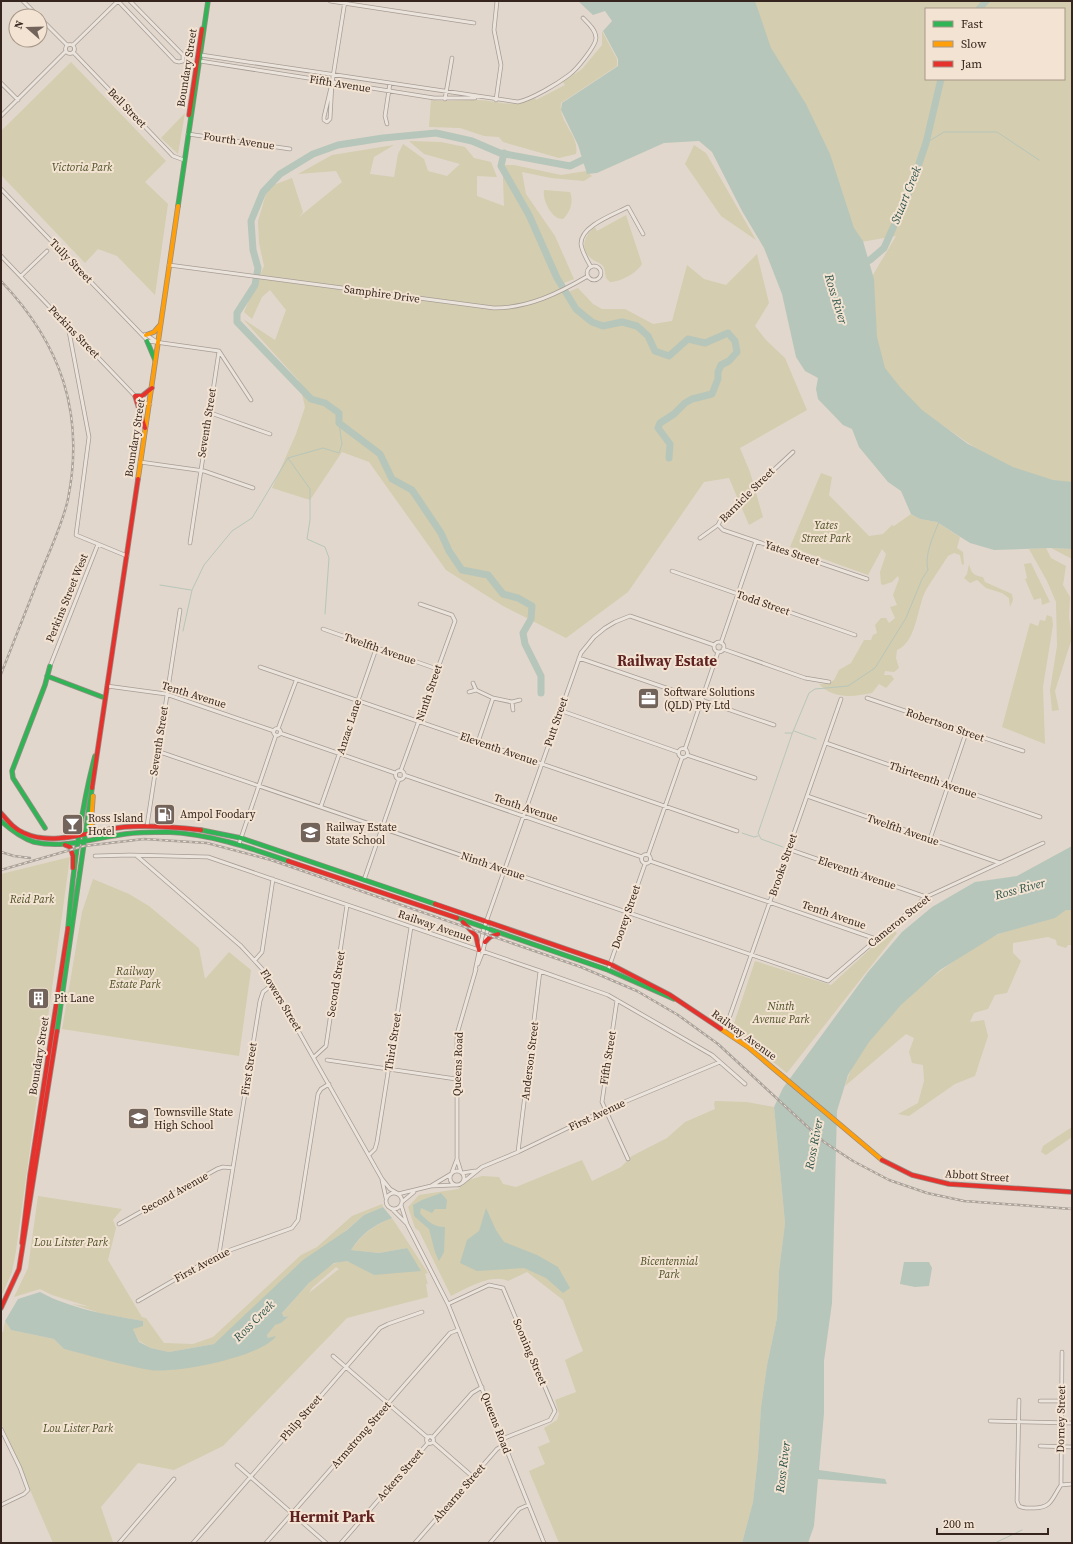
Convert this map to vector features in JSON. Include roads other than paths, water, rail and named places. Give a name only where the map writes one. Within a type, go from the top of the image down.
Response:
[{"type":"main road","name":"Boundary Street","points":[[1,1308],[16,1275],[22,1252],[73,932],[98,744],[156,362],[188,134],[190,99],[208,3]]},
{"type":"main road","points":[[146,335],[154,332],[160,325]]},
{"type":"main road","points":[[148,340],[156,362]]},
{"type":"main road","points":[[145,430],[135,396],[142,396],[152,388]]},
{"type":"main road","name":"Perkins Street West","points":[[45,828],[13,778],[12,771],[50,666]]},
{"type":"main road","points":[[47,676],[105,698]]},
{"type":"main road","name":"Boundary Street","points":[[22,1252],[26,1203],[67,939],[72,889],[86,790],[98,744]]},
{"type":"main road","points":[[92,788],[94,805],[91,825],[99,831]]},
{"type":"main road","name":"Railway Avenue","points":[[1,813],[14,826],[32,836],[51,839],[99,831],[147,826],[193,829],[241,838],[610,964],[670,995],[724,1030],[782,1075],[866,1147]]},
{"type":"main road","name":"Railway Avenue","points":[[1,822],[16,835],[26,840],[44,844],[60,845],[130,832],[194,835],[239,844],[608,970],[674,999]]},
{"type":"main road","points":[[60,845],[69,846],[73,852],[72,889]]},
{"type":"main road","points":[[462,921],[476,936],[481,951]]},
{"type":"main road","points":[[485,942],[490,937],[499,933]]},
{"type":"main road","name":"Abbott Street","points":[[866,1147],[881,1159],[912,1175],[949,1184],[1072,1192]]},
{"type":"street","points":[[48,26],[67,45],[73,45],[118,1],[175,60],[179,62],[183,61],[182,54],[130,1]]},
{"type":"street","points":[[330,1],[345,2],[474,23]]},
{"type":"street","points":[[496,100],[501,65],[494,28],[497,1]]},
{"type":"street","points":[[332,83],[330,119],[327,122],[324,120],[324,117],[334,74],[345,2]]},
{"type":"street","name":"Fifth Avenue","points":[[199,57],[390,82],[496,100],[522,101],[570,75],[595,41],[595,34],[591,26],[583,18]]},
{"type":"street","points":[[1,116],[66,52],[67,45]]},
{"type":"street","points":[[66,52],[73,52],[73,45]]},
{"type":"street","name":"Bell Street","points":[[73,52],[173,156],[184,160]]},
{"type":"street","name":"Fifth Avenue","points":[[199,57],[332,83],[389,92],[445,99],[481,97]]},
{"type":"street","points":[[445,99],[452,58]]},
{"type":"street","points":[[387,124],[386,116],[390,82]]},
{"type":"street","points":[[1,83],[18,100]]},
{"type":"street","name":"Fourth Avenue","points":[[188,134],[290,149]]},
{"type":"street","name":"Tully Street","points":[[1,189],[148,340]]},
{"type":"street","points":[[591,267],[581,244],[584,233],[590,227],[628,207],[643,234]]},
{"type":"street","points":[[21,276],[47,251]]},
{"type":"street","name":"Perkins Street","points":[[1,256],[135,396],[144,403],[150,404]]},
{"type":"street","name":"Samphire Drive","points":[[169,265],[494,308],[528,305],[558,292],[588,276]]},
{"type":"street","points":[[591,267],[598,268],[601,271],[600,276],[596,280],[591,279],[588,276],[588,272],[591,267]]},
{"type":"street","name":"Perkins Street West","points":[[50,666],[98,544],[76,535],[89,437],[68,326]]},
{"type":"street","name":"Tully Street","points":[[142,333],[158,342]]},
{"type":"street","points":[[148,340],[219,351],[251,400]]},
{"type":"street","name":"Seventh Street","points":[[190,543],[199,470],[219,351]]},
{"type":"street","points":[[208,412],[270,434]]},
{"type":"street","name":"Barnicle Street","points":[[700,538],[718,525],[721,519],[793,452]]},
{"type":"street","points":[[140,462],[199,470],[253,488]]},
{"type":"street","name":"Yates Street","points":[[718,525],[723,530],[756,542],[868,579]]},
{"type":"street","points":[[723,649],[721,643],[756,542]]},
{"type":"street","points":[[98,544],[127,556]]},
{"type":"street","name":"Todd Street","points":[[672,571],[855,635]]},
{"type":"street","name":"Ninth Street","points":[[401,770],[420,722],[437,669],[455,621],[452,615],[420,604]]},
{"type":"street","name":"Seventh Street","points":[[147,826],[180,610]]},
{"type":"street","points":[[721,643],[714,645],[630,616],[615,622],[594,637],[583,650],[579,658],[774,725]]},
{"type":"street","name":"Twelfth Avenue","points":[[323,629],[437,669]]},
{"type":"street","points":[[714,645],[714,649],[718,652]]},
{"type":"street","name":"Anzac Lane","points":[[321,806],[376,648]]},
{"type":"street","points":[[687,755],[685,749],[701,701],[718,652],[723,649]]},
{"type":"street","points":[[723,649],[805,678],[829,682]]},
{"type":"street","name":"Putt Street","points":[[487,923],[579,658]]},
{"type":"street","name":"Eleventh Avenue","points":[[260,667],[737,831]]},
{"type":"street","points":[[276,735],[274,731],[278,729],[296,680]]},
{"type":"street","points":[[473,683],[476,690],[493,698],[512,702],[520,700]]},
{"type":"street","name":"Tenth Avenue","points":[[107,686],[166,694],[274,731]]},
{"type":"street","points":[[470,692],[476,690]]},
{"type":"street","points":[[478,742],[493,698]]},
{"type":"street","name":"Robertson Street","points":[[867,698],[1023,752]]},
{"type":"street","name":"Brooks Street","points":[[724,1030],[841,699]]},
{"type":"street","points":[[512,702],[513,710]]},
{"type":"street","points":[[560,710],[678,752],[682,758]]},
{"type":"street","points":[[278,729],[280,733],[396,773],[401,770],[404,775],[402,778],[398,779],[364,880]]},
{"type":"street","points":[[239,844],[276,735],[280,733]]},
{"type":"street","points":[[930,839],[966,733]]},
{"type":"street","name":"Thirteenth Avenue","points":[[826,743],[1040,817]]},
{"type":"street","points":[[678,752],[681,749],[685,749]]},
{"type":"street","name":"Ninth Avenue","points":[[158,751],[628,912],[751,956],[828,981]]},
{"type":"street","points":[[648,855],[644,855],[642,858],[642,861],[645,864],[650,861],[648,855],[682,758],[687,755],[755,778]]},
{"type":"street","points":[[396,773],[395,776],[398,779]]},
{"type":"street","name":"Tenth Avenue","points":[[404,775],[642,858]]},
{"type":"street","name":"Twelfth Avenue","points":[[807,796],[1000,863]]},
{"type":"street","name":"Cameron Street","points":[[828,981],[926,896],[1043,843]]},
{"type":"street","name":"Eleventh Avenue","points":[[788,849],[926,896]]},
{"type":"street","name":"Railway Avenue","points":[[96,856],[208,857],[606,994],[706,1051],[745,1084]]},
{"type":"street","name":"Flowers Street","points":[[137,856],[242,946],[255,960],[273,984],[382,1179],[390,1189],[398,1194]]},
{"type":"street","name":"Tenth Avenue","points":[[650,861],[876,939]]},
{"type":"street","name":"Doorey Street","points":[[608,970],[645,864]]},
{"type":"street","points":[[255,960],[262,952],[273,879]]},
{"type":"street","name":"Second Street","points":[[314,1057],[326,1046],[347,905]]},
{"type":"street","name":"Queens Road","points":[[462,1172],[457,1159],[457,1034],[481,951],[487,923]]},
{"type":"street","name":"Third Street","points":[[369,1155],[375,1149],[377,1142],[411,927]]},
{"type":"street","name":"Queens Road","points":[[481,951],[485,942],[486,929]]},
{"type":"street","name":"Anderson Street","points":[[518,1152],[540,971]]},
{"type":"street","name":"First Street","points":[[219,1254],[261,995],[273,984]]},
{"type":"street","name":"Fifth Street","points":[[617,1000],[602,1098],[605,1110],[628,1159]]},
{"type":"street","points":[[327,1060],[456,1079]]},
{"type":"street","name":"First Avenue","points":[[462,1183],[475,1171],[605,1110],[720,1062]]},
{"type":"street","name":"First Avenue","points":[[138,1301],[219,1254],[292,1228],[298,1220],[318,1094],[321,1089],[329,1084]]},
{"type":"street","name":"Queens Road","points":[[451,1174],[457,1159]]},
{"type":"street","name":"Second Avenue","points":[[119,1224],[217,1169],[223,1167],[233,1168]]},
{"type":"street","points":[[407,1224],[387,1205],[386,1199],[389,1194],[398,1194],[431,1186],[455,1185],[462,1183],[464,1178],[462,1172],[457,1171],[431,1186]]},
{"type":"street","name":"First Avenue","points":[[462,1172],[475,1171]]},
{"type":"street","points":[[451,1174],[450,1181],[455,1185]]},
{"type":"street","name":"Flowers Street","points":[[382,1179],[386,1199]]},
{"type":"street","points":[[392,1209],[397,1208],[415,1190]]},
{"type":"street","points":[[398,1194],[402,1203],[407,1224],[448,1304]]},
{"type":"street","name":"Sooning Street","points":[[448,1304],[489,1285],[503,1288],[555,1411],[550,1420],[502,1439]]},
{"type":"street","name":"Queens Road","points":[[448,1304],[544,1543]]},
{"type":"street","name":"Philp Street","points":[[193,1543],[250,1476],[384,1325],[422,1312]]},
{"type":"street","name":"Armstrong Street","points":[[266,1543],[450,1333],[458,1330]]},
{"type":"street","name":"Dorney Street","points":[[1061,1485],[1060,1423],[1062,1352]]},
{"type":"street","points":[[333,1356],[428,1438],[432,1438],[472,1393],[482,1387]]},
{"type":"street","points":[[1019,1400],[1017,1501],[1019,1506],[1024,1508],[1045,1508],[1061,1485],[1072,1484]]},
{"type":"street","points":[[1040,1401],[1061,1401]]},
{"type":"street","points":[[990,1421],[1072,1423]]},
{"type":"street","points":[[1,1429],[20,1468],[28,1490],[24,1494],[1,1505]]},
{"type":"street","points":[[428,1438],[428,1443],[433,1442]]},
{"type":"street","points":[[432,1438],[433,1442],[473,1477]]},
{"type":"street","name":"Ackers Street","points":[[341,1543],[428,1443]]},
{"type":"street","name":"Ahearne Street","points":[[415,1543],[497,1449],[504,1445]]},
{"type":"street","points":[[1040,1446],[1072,1447]]},
{"type":"street","points":[[236,1465],[326,1543]]},
{"type":"street","points":[[119,1543],[174,1479]]},
{"type":"street","points":[[490,1543],[519,1509],[528,1505]]},
{"type":"water","name":"Ross River","points":[[578,1],[755,1],[771,48],[806,104],[830,154],[854,228],[863,241],[874,279],[877,337],[885,368],[900,387],[922,410],[968,444],[1013,467],[1053,480],[1072,482],[1072,549],[1051,548],[994,550],[970,543],[937,522],[920,519],[911,514],[901,491],[888,482],[859,447],[852,429],[843,425],[818,399],[816,389],[818,378],[805,371],[796,357],[782,294],[764,248],[742,211],[712,152],[699,141],[664,143],[597,173],[587,174],[578,145],[561,110],[562,103],[618,66],[618,59],[603,31],[612,21],[605,11],[593,15]]},
{"type":"water","name":"Ross River","points":[[1072,846],[1072,910],[1066,910],[1055,918],[998,934],[940,970],[901,1005],[869,1042],[848,1075],[837,1111],[832,1303],[824,1361],[824,1413],[819,1470],[885,1479],[887,1484],[818,1479],[814,1526],[808,1543],[742,1543],[753,1502],[761,1407],[767,1365],[777,1318],[779,1271],[785,1223],[774,1107],[783,1088],[868,972],[902,932],[932,907],[975,882],[1017,876]]},
{"type":"water","points":[[441,1193],[447,1200],[446,1209],[435,1209],[432,1213],[421,1208],[420,1213],[431,1223],[437,1226],[445,1227],[444,1252],[439,1261],[429,1229],[414,1216],[413,1205]]},
{"type":"water","name":"Ross Creek","points":[[383,1207],[392,1218],[369,1230],[351,1250],[379,1253],[407,1248],[421,1271],[374,1275],[347,1261],[334,1263],[309,1283],[282,1313],[284,1317],[289,1316],[281,1323],[275,1325],[267,1335],[268,1338],[276,1336],[268,1344],[237,1357],[197,1367],[162,1371],[150,1370],[64,1349],[54,1339],[11,1330],[5,1321],[18,1299],[40,1292],[77,1307],[104,1314],[143,1321],[143,1326],[133,1329],[139,1342],[151,1348],[169,1352],[214,1344],[303,1260],[347,1230],[364,1215]]},
{"type":"water","points":[[486,1208],[496,1230],[504,1242],[537,1255],[558,1267],[570,1288],[563,1293],[546,1278],[524,1268],[477,1271],[460,1263],[467,1240],[479,1231]]},
{"type":"water","points":[[904,1262],[929,1262],[932,1268],[929,1286],[915,1287],[900,1284]]},
{"type":"waterway","name":"Stuart Creek","points":[[980,8],[986,1]]},
{"type":"waterway","name":"Stuart Creek","points":[[861,264],[870,260],[884,248],[910,190],[926,143],[941,80]]},
{"type":"waterway","points":[[926,143],[944,132],[997,132],[1039,160]]},
{"type":"waterway","points":[[541,693],[541,676],[525,644],[523,633],[531,619],[532,606],[518,598],[503,594],[488,575],[462,570],[449,551],[441,533],[412,490],[392,479],[380,454],[339,423],[339,413],[325,403],[311,399],[237,322],[237,313],[255,285],[258,268],[253,250],[251,221],[263,192],[280,174],[313,154],[338,145],[383,138],[436,133],[472,141],[500,153],[570,166],[591,156]]},
{"type":"waterway","points":[[504,153],[501,166],[529,215],[557,278],[576,309],[592,322],[603,326],[622,322],[637,326],[648,336],[655,351],[669,356],[688,339],[705,343],[728,333],[735,341],[737,352],[729,361],[721,365],[718,372],[718,379],[712,394],[692,399],[660,423],[658,428],[670,444],[669,458]]},
{"type":"waterway","points":[[183,631],[192,590],[204,565],[232,531],[252,518],[288,458],[323,448],[339,453],[342,444],[339,423]]},
{"type":"waterway","points":[[288,458],[310,489],[310,520],[307,539],[325,547],[329,558],[325,614]]},
{"type":"waterway","points":[[783,847],[761,839],[758,833],[792,734],[809,693],[815,689],[848,686],[875,668],[906,618],[922,579],[928,570],[928,552],[939,522]]},
{"type":"waterway","points":[[160,585],[191,590]]},
{"type":"waterway","points":[[794,731],[816,739]]},
{"type":"waterway","points":[[785,733],[792,733]]},
{"type":"waterway","points":[[742,833],[754,837],[758,836]]},
{"type":"waterway","points":[[995,1543],[1022,1530]]},
{"type":"railway","points":[[1,281],[22,305],[39,330],[53,355],[63,381],[70,409],[73,438],[72,468],[68,499],[63,516],[1,674]]},
{"type":"railway","points":[[1,870],[84,846],[144,839],[207,843],[271,860],[581,967],[637,991],[678,1015],[718,1044],[824,1142],[853,1161],[889,1180],[927,1193],[964,1201],[1072,1209]]},
{"type":"railway","points":[[1,852],[14,856],[30,858]]},
{"type":"place","name":"Software Solutions (QLD) Pty Ltd","points":[[649,698]]},
{"type":"place","name":"Ampol Foodary","points":[[164,814]]},
{"type":"place","name":"Ross Island Hotel","points":[[72,824]]},
{"type":"place","name":"Railway Estate State School","points":[[311,833]]},
{"type":"place","name":"Pit Lane","points":[[38,998]]},
{"type":"place","name":"Townsville State High School","points":[[139,1118]]},
{"type":"district","name":"Railway Estate","points":[[667,660]]},
{"type":"district","name":"Hermit Park","points":[[332,1516]]},
{"type":"park label","name":"Victoria Park","points":[[82,167]]},
{"type":"park label","name":"Yates Street Park","points":[[826,531]]},
{"type":"park label","name":"Reid Park","points":[[32,899]]},
{"type":"park label","name":"Railway Estate Park","points":[[135,977]]},
{"type":"park label","name":"Ninth Avenue Park","points":[[781,1012]]},
{"type":"park label","name":"Lou Litster Park","points":[[71,1242]]},
{"type":"park label","name":"Bicentennial Park","points":[[669,1267]]},
{"type":"park label","name":"Lou Lister Park","points":[[78,1428]]}]
